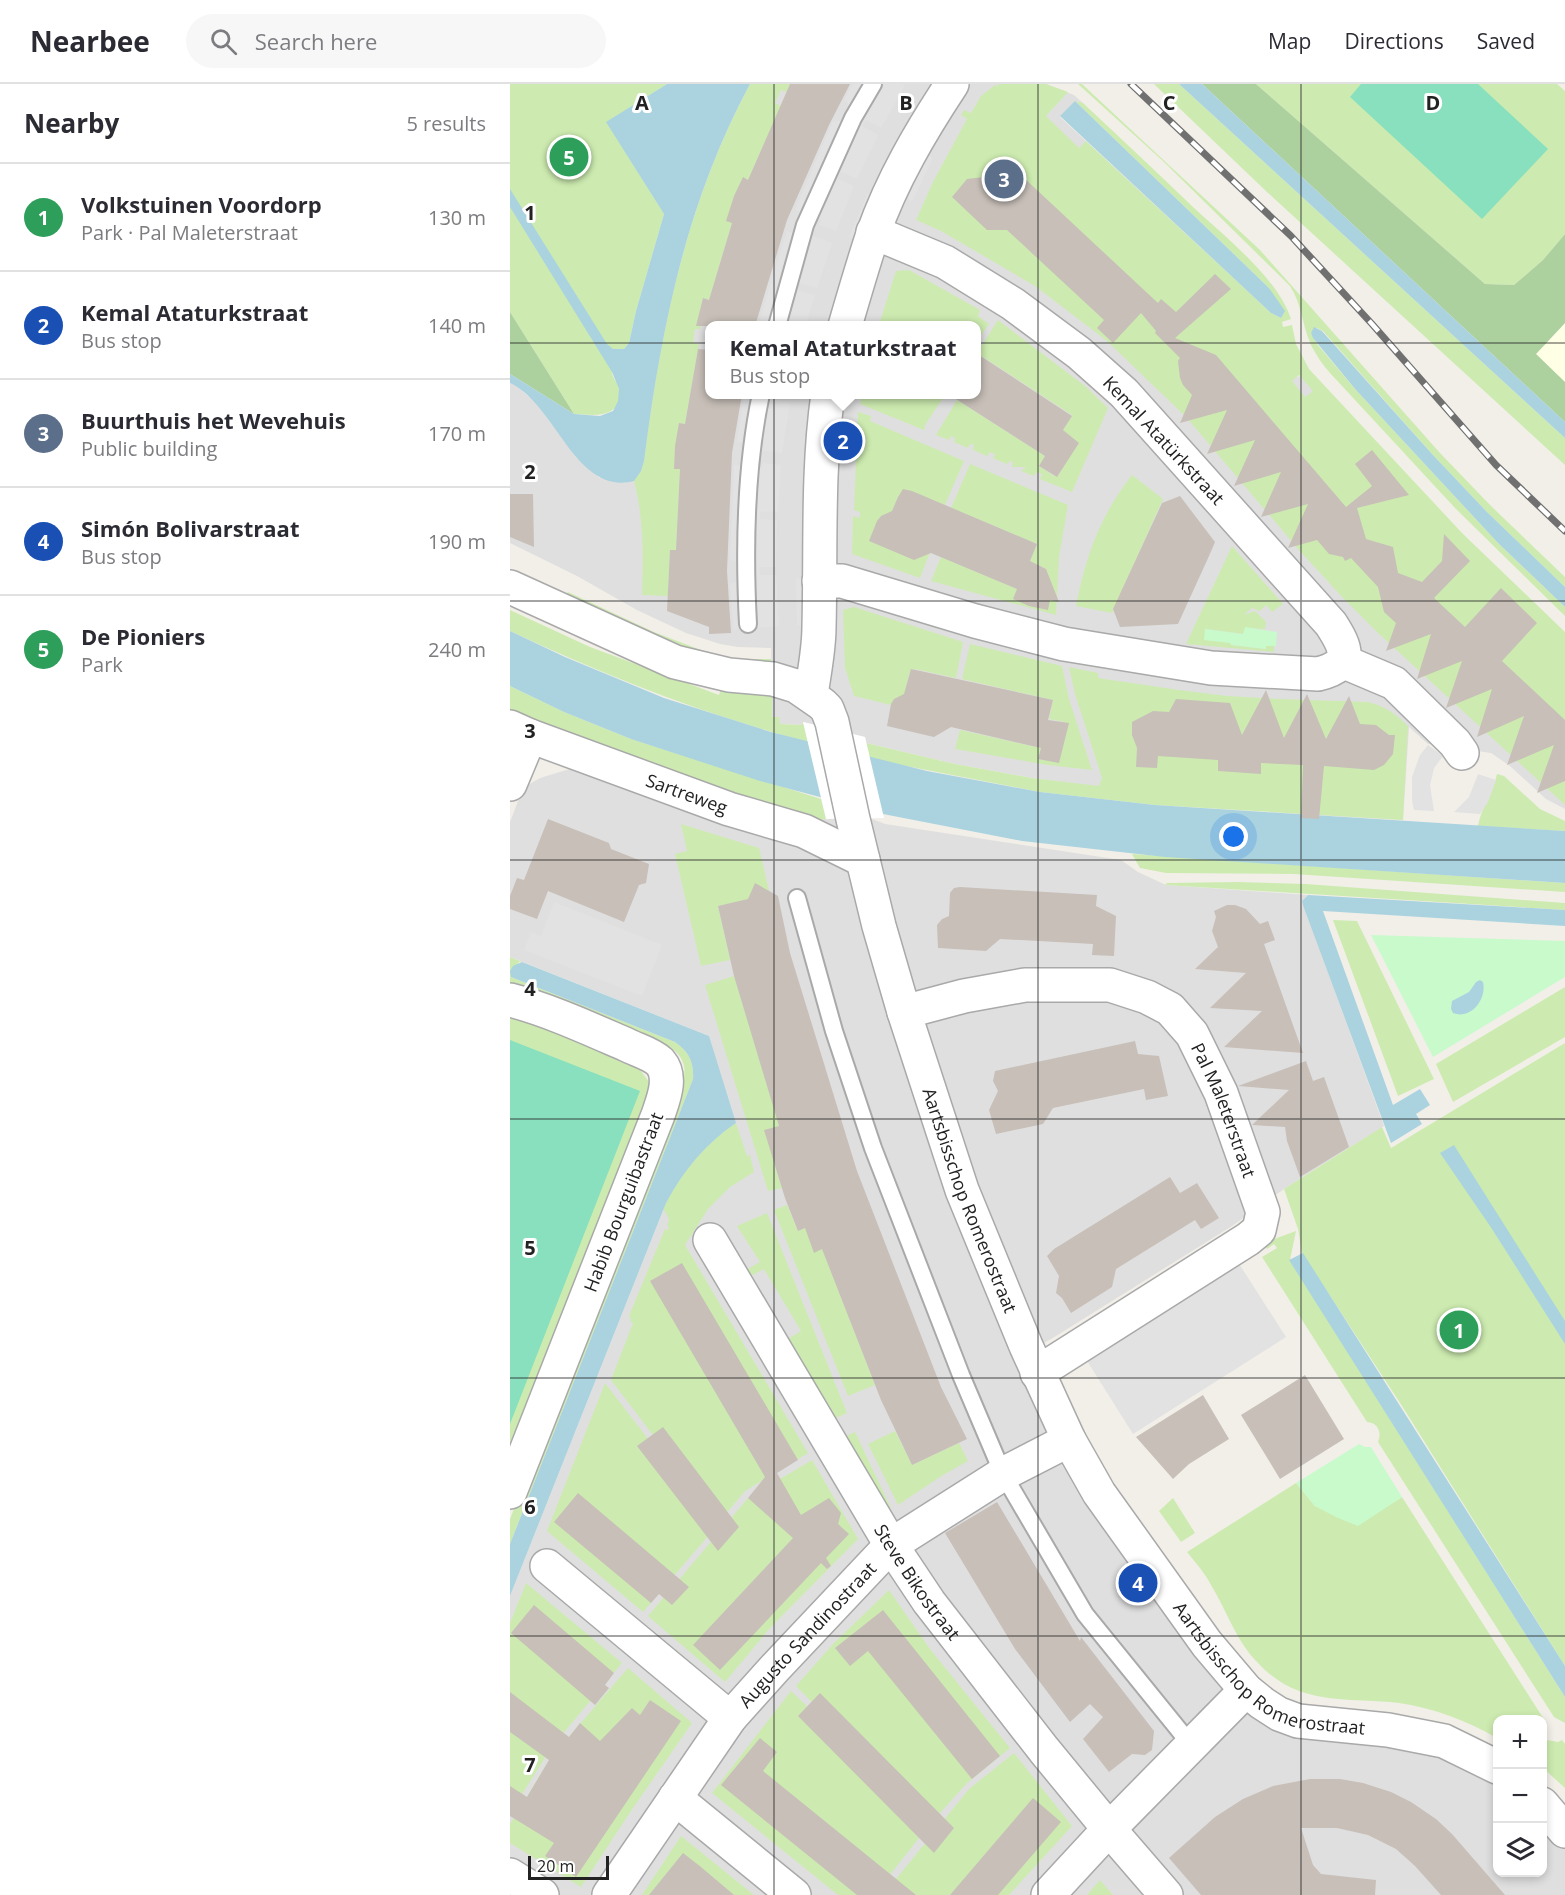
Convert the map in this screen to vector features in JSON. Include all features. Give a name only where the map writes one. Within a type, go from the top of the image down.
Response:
[{"type":"street","points":[[846,321],[873,232],[924,126],[952,84]]},
{"type":"street","name":"Kemal Atatürkstraat","points":[[873,232],[945,262],[1008,301],[1079,353],[1124,393],[1331,624],[1345,650],[1342,661]]},
{"type":"street","points":[[510,587],[675,662],[729,675],[785,682],[811,695],[819,628],[822,438],[827,399]]},
{"type":"street","points":[[819,581],[842,581],[975,621],[1064,644],[1211,668],[1318,674],[1333,670],[1342,661],[1394,683],[1455,743],[1462,753]]},
{"type":"street","name":"Aartsbisschop Romerostraat","points":[[811,695],[827,709],[834,729],[862,860],[904,1012],[962,1190],[1038,1373],[1069,1440],[1099,1493],[1213,1652],[1246,1690],[1262,1703],[1279,1714],[1298,1721],[1388,1730],[1444,1740],[1493,1765]]},
{"type":"street","points":[[510,784],[520,731]]},
{"type":"street","name":"Sartreweg","points":[[520,731],[729,809],[804,831],[862,860]]},
{"type":"street","name":"Pal Maleterstraat","points":[[904,1012],[1004,987],[1110,985],[1147,997],[1170,1009],[1192,1034],[1221,1094],[1263,1212],[1259,1230],[1221,1258],[1038,1373]]},
{"type":"street","name":"Habib Bourguibastraat","points":[[510,1000],[601,1034],[649,1055],[660,1063],[666,1078],[665,1094],[658,1115],[510,1492]]},
{"type":"street","name":"Steve Bikostraat","points":[[710,1240],[891,1545],[944,1621],[1109,1829],[1166,1895]]},
{"type":"street","name":"Augusto Sandinostraat","points":[[609,1895],[730,1718],[891,1545],[1003,1473],[1069,1440]]},
{"type":"street","name":"Augusto Sandinostraat","points":[[547,1566],[730,1718]]},
{"type":"street","points":[[1048,1895],[1109,1829],[1246,1690]]},
{"type":"street","points":[[675,1798],[794,1895]]},
{"type":"street","points":[[1547,1810],[1565,1831]]},
{"type":"street","points":[[510,1875],[542,1895]]},
{"type":"lane","points":[[778,321],[805,225],[853,118],[873,84]]},
{"type":"lane","points":[[748,624],[746,566],[750,456],[760,399]]},
{"type":"lane","points":[[797,898],[834,1031],[873,1148],[961,1376],[1003,1473],[1085,1614],[1192,1746]]},
{"type":"shaded area","points":[[750,84],[1046,84],[1074,95],[1083,103],[1075,102],[1060,117],[1271,313],[1280,318],[1296,377],[1301,376],[1353,438],[1355,436],[1365,448],[1372,450],[1461,549],[1565,652],[1565,809],[1546,799],[1510,766],[1491,753],[1428,744],[1409,727],[1403,820],[1301,814],[1032,778],[955,764],[866,743],[865,737],[803,722],[802,725],[780,724],[772,717],[771,648],[720,644],[686,633],[637,610],[577,576],[510,543],[510,383],[537,404],[576,457],[600,478]]},
{"type":"shaded area","points":[[853,84],[901,84],[905,86],[881,128],[866,120],[862,126],[878,135],[857,179],[840,173],[838,179],[854,186],[836,231],[819,225],[821,220],[795,210],[833,121],[841,122],[850,105],[844,100]]},
{"type":"shaded area","points":[[927,154],[933,158],[912,201],[906,198]]},
{"type":"shaded area","points":[[868,193],[874,196],[856,240],[849,237]]},
{"type":"shaded area","points":[[787,231],[807,239],[809,234],[832,243],[817,288],[799,283],[799,291],[815,295],[807,321],[759,321]]},
{"type":"shaded area","points":[[1565,323],[1565,382],[1536,354]]},
{"type":"shaded area","points":[[743,399],[773,399],[790,403],[782,453],[744,448],[744,443],[737,442]]},
{"type":"shaded area","points":[[763,463],[781,465],[778,512],[761,511],[760,513],[760,519],[777,520],[776,567],[760,567],[759,569],[760,575],[776,575],[779,626],[733,630],[730,583],[738,582],[737,562],[730,560],[734,465],[762,468]]},
{"type":"shaded area","points":[[803,578],[804,625],[797,625],[796,579]]},
{"type":"shaded area","points":[[1428,745],[1443,756],[1434,768],[1430,785],[1434,811],[1414,810],[1412,777],[1420,755]]},
{"type":"shaded area","points":[[606,758],[816,821],[825,819],[821,799],[885,824],[1121,860],[1138,872],[1166,885],[1308,895],[1302,901],[1384,1126],[1284,1189],[1232,1226],[1020,1357],[1272,1722],[1442,1750],[1493,1779],[1493,1877],[1547,1877],[1547,1827],[1565,1847],[1565,1895],[510,1895],[510,1596],[666,1203],[709,1036],[510,957],[510,822],[523,788],[540,778]]},
{"type":"shaded area","points":[[1478,774],[1496,780],[1488,802],[1480,814],[1454,812],[1469,797]]},
{"type":"shaded area","points":[[554,902],[662,945],[642,996],[524,950],[531,932],[541,936]]},
{"type":"shaded area","points":[[1236,1259],[1286,1337],[1133,1434],[1084,1356]]},
{"type":"green space","points":[[510,84],[667,84],[607,122],[664,214],[629,343],[624,349],[612,349],[612,373],[619,388],[619,400],[616,407],[605,414],[574,414],[510,312]]},
{"type":"green space","points":[[750,84],[790,84],[786,92],[781,90],[775,103],[781,106],[748,180],[743,177],[709,300],[703,298],[699,313],[704,314],[700,329],[695,329],[693,343],[699,344],[685,424],[679,423],[674,469],[680,469],[676,550],[670,550],[668,596],[642,595],[641,523],[634,481],[644,461],[668,315],[679,267],[709,174]]},
{"type":"green space","points":[[999,84],[1046,84],[1068,92],[1046,116],[1079,148],[1086,141],[1271,313],[1281,318],[1269,288],[1075,101],[1083,103],[1249,258],[1275,288],[1284,304],[1291,319],[1282,322],[1283,327],[1292,325],[1296,344],[1309,369],[1463,534],[1565,632],[1565,805],[1343,598],[1186,417],[1107,341],[1035,286],[941,231],[916,220],[933,182],[967,119],[961,115],[964,110],[971,113],[981,96],[995,85]],"holes":[[[1299,375],[1312,390],[1305,397],[1292,381]]]},
{"type":"green space","points":[[1078,84],[1082,84],[1260,250],[1440,453],[1565,577],[1565,587],[1487,512],[1432,454],[1323,331],[1317,328],[1311,333],[1317,344],[1356,390],[1498,543],[1565,607],[1565,616],[1455,508],[1327,370],[1311,345],[1297,300],[1290,286],[1164,162]]},
{"type":"green space","points":[[1154,84],[1179,84],[1565,438],[1565,465],[1267,192]]},
{"type":"green space","points":[[1202,84],[1256,84],[1485,284],[1514,285],[1543,260],[1565,234],[1565,323],[1536,354],[1565,382],[1565,422]]},
{"type":"green space","points":[[1256,84],[1557,84],[1565,91],[1565,234],[1543,260],[1514,285],[1485,284]]},
{"type":"green space","points":[[1361,84],[1478,84],[1548,149],[1482,219],[1350,97]]},
{"type":"green space","points":[[909,270],[980,310],[978,316],[989,324],[981,335],[981,321],[880,321],[896,271]]},
{"type":"green space","points":[[510,312],[574,414],[510,374]]},
{"type":"green space","points":[[998,320],[1085,386],[1108,408],[1072,492],[1040,479],[1042,474],[1036,472],[1034,476],[1021,471],[1026,467],[1012,467],[1013,462],[1010,461],[1007,464],[993,458],[995,454],[990,452],[987,456],[973,450],[974,445],[970,444],[968,448],[954,442],[955,438],[951,436],[949,440],[936,435],[957,400],[1045,456],[1039,466],[1054,476],[1058,476],[1078,443],[1062,432],[1072,415],[981,356],[981,347]]},
{"type":"green space","points":[[861,399],[942,399],[924,430],[860,404]]},
{"type":"green space","points":[[858,412],[871,416],[870,421],[964,461],[945,505],[907,490],[898,497],[891,515],[880,517],[877,522],[930,552],[920,578],[852,554],[853,516],[860,518],[860,512],[854,510]]},
{"type":"green space","points":[[970,464],[1068,505],[1059,557],[1056,615],[931,581],[941,557],[1017,589],[1047,573],[1046,569],[1030,561],[1037,544],[951,508]]},
{"type":"green space","points":[[1132,475],[1163,499],[1112,613],[1076,606],[1084,570],[1096,537],[1111,506]]},
{"type":"green space","points":[[1232,546],[1283,604],[1272,612],[1266,605],[1260,611],[1252,608],[1244,615],[1255,611],[1266,622],[1265,629],[1245,628],[1244,634],[1205,629],[1231,645],[1265,649],[1266,646],[1274,646],[1274,652],[1186,644]]},
{"type":"green space","points":[[568,592],[654,632],[714,655],[733,659],[771,659],[772,668],[712,662],[563,598]]},
{"type":"green space","points":[[854,607],[963,642],[956,678],[915,669],[909,674],[904,697],[891,705],[854,696],[845,668],[843,610]]},
{"type":"green space","points":[[510,610],[590,647],[719,695],[723,682],[772,690],[772,717],[779,717],[780,724],[802,725],[803,721],[808,742],[694,707],[546,648],[510,631]]},
{"type":"green space","points":[[1245,627],[1277,632],[1276,646],[1266,646],[1266,649],[1204,640],[1205,629],[1243,634]]},
{"type":"green space","points":[[970,644],[1062,666],[1069,699],[1092,770],[955,749],[960,730],[1041,748],[1038,759],[1059,762],[1068,726],[1065,722],[1049,719],[1053,700],[962,679]]},
{"type":"green space","points":[[1069,667],[1098,673],[1098,678],[1179,690],[1227,696],[1368,702],[1385,708],[1408,726],[1403,820],[1155,805],[1040,792],[870,759],[866,743],[955,764],[1032,778],[1099,786],[1102,778],[1075,694]]},
{"type":"green space","points":[[510,686],[564,712],[631,739],[821,799],[826,819],[816,821],[510,719]]},
{"type":"green space","points":[[1497,774],[1504,776],[1540,809],[1565,821],[1565,831],[1478,826]]},
{"type":"green space","points":[[681,824],[759,848],[770,895],[718,906],[730,960],[701,966],[675,854],[687,851]]},
{"type":"green space","points":[[1132,854],[1565,883],[1565,892],[1294,874],[1166,873],[1140,868]]},
{"type":"green space","points":[[1167,883],[1306,884],[1565,903],[1565,910],[1165,885]]},
{"type":"green space","points":[[1333,920],[1357,921],[1434,1079],[1398,1096]]},
{"type":"green space","points":[[1371,935],[1565,941],[1565,977],[1433,1057]]},
{"type":"green space","points":[[510,957],[522,962],[519,962],[511,977],[675,1042],[690,1058],[693,1079],[510,1544],[510,1519],[680,1089],[684,1067],[680,1057],[671,1048],[510,985]]},
{"type":"green space","points":[[734,976],[789,1156],[773,1161],[782,1188],[768,1191],[705,985]]},
{"type":"green space","points":[[1565,987],[1565,1037],[1453,1102],[1436,1064]]},
{"type":"green space","points":[[510,1014],[528,1017],[639,1068],[649,1082],[651,1093],[510,1463]]},
{"type":"green space","points":[[510,1040],[640,1091],[510,1424]]},
{"type":"green space","points":[[1565,1043],[1565,1666],[1402,1406],[1302,1253],[1298,1229],[1284,1189],[1382,1127],[1391,1148]]},
{"type":"green space","points":[[736,1123],[747,1156],[750,1155],[754,1172],[730,1187],[708,1209],[685,1245],[808,1453],[745,1491],[719,1522],[611,1380],[633,1323],[629,1316],[665,1229],[668,1230],[669,1227],[667,1226],[669,1219],[663,1208],[677,1183],[703,1150]]},
{"type":"green space","points":[[787,1205],[798,1231],[813,1225],[875,1385],[848,1396],[774,1210]]},
{"type":"green space","points":[[767,1213],[847,1413],[826,1422],[780,1344],[801,1331],[764,1269],[743,1280],[739,1274],[760,1262],[737,1226]]},
{"type":"green space","points":[[1296,1231],[1290,1260],[1565,1697],[1565,1723],[1554,1717],[1378,1442],[1380,1435],[1378,1429],[1374,1424],[1367,1422],[1262,1257],[1277,1248],[1274,1244],[1267,1249],[1263,1243]]},
{"type":"green space","points":[[605,1383],[716,1527],[643,1612],[547,1531]]},
{"type":"green space","points":[[895,1431],[912,1465],[959,1443],[968,1461],[898,1505],[868,1444]]},
{"type":"green space","points":[[855,1432],[891,1508],[887,1510],[836,1441]]},
{"type":"green space","points":[[1359,1444],[1371,1447],[1402,1497],[1358,1526],[1315,1506],[1296,1483]]},
{"type":"green space","points":[[812,1460],[858,1539],[770,1628],[725,1682],[648,1616],[748,1498]]},
{"type":"green space","points":[[1296,1483],[1315,1506],[1358,1525],[1402,1497],[1541,1715],[1493,1715],[1493,1736],[1462,1721],[1425,1708],[1399,1703],[1324,1697],[1290,1687],[1274,1677],[1250,1654],[1206,1576],[1187,1552]]},
{"type":"green space","points":[[1173,1498],[1195,1533],[1181,1542],[1159,1511]]},
{"type":"green space","points":[[526,1583],[622,1663],[556,1742],[510,1708],[510,1623]]},
{"type":"green space","points":[[889,1590],[930,1649],[1010,1748],[967,1783],[931,1823],[796,1686],[833,1644]]},
{"type":"green space","points":[[628,1668],[692,1723],[581,1887],[510,1843],[510,1824],[550,1759]]},
{"type":"green space","points":[[791,1691],[813,1712],[919,1838],[874,1895],[838,1895],[712,1793]]},
{"type":"green space","points":[[510,1716],[552,1747],[510,1813]]},
{"type":"green space","points":[[1547,1740],[1558,1742],[1562,1740],[1565,1744],[1565,1788],[1547,1772]]},
{"type":"green space","points":[[1014,1753],[1072,1826],[1009,1895],[883,1895],[969,1789]]},
{"type":"green space","points":[[681,1836],[754,1895],[642,1895]]},
{"type":"green space","points":[[1100,1880],[1113,1895],[1087,1895]]},
{"type":"water","points":[[667,84],[750,84],[709,174],[679,267],[659,363],[641,471],[634,481],[614,482],[596,475],[581,462],[540,409],[526,394],[510,383],[510,374],[574,414],[600,416],[613,411],[618,401],[619,389],[612,372],[510,207],[510,189],[607,344],[613,349],[624,349],[629,343],[664,214],[606,122]]},
{"type":"water","points":[[1179,84],[1202,84],[1565,422],[1565,438]]},
{"type":"water","points":[[1075,101],[1269,288],[1285,311],[1281,318],[1271,313],[1060,116]]},
{"type":"water","points":[[1314,327],[1322,331],[1487,512],[1565,587],[1565,607],[1498,543],[1356,390],[1313,338],[1311,333]]},
{"type":"water","points":[[510,631],[565,657],[664,698],[771,732],[927,771],[1040,792],[1155,805],[1565,831],[1565,883],[1165,857],[1022,841],[883,814],[760,781],[631,739],[564,712],[510,686]]},
{"type":"water","points":[[1308,895],[1565,910],[1565,926],[1323,911],[1393,1105],[1420,1089],[1430,1105],[1416,1114],[1422,1124],[1391,1143],[1304,908],[1302,901]]},
{"type":"water","points":[[522,962],[709,1036],[736,1123],[696,1158],[666,1203],[510,1596],[510,1544],[693,1079],[690,1058],[675,1042],[511,977],[510,971],[513,966]]},
{"type":"water","points":[[1480,980],[1483,982],[1483,995],[1476,1006],[1466,1014],[1453,1013],[1452,1001],[1469,992]]},
{"type":"water","points":[[1454,1145],[1565,1321],[1565,1344],[1492,1229],[1440,1153]]},
{"type":"water","points":[[1303,1253],[1565,1666],[1565,1697],[1289,1260]]},
{"type":"pier","points":[[803,722],[865,737],[884,818],[826,819]]},
{"type":"building","points":[[790,84],[850,84],[829,125],[787,220],[757,321],[705,321],[705,326],[696,326],[703,298],[709,300],[732,223],[726,221],[734,196],[743,177],[748,180]]},
{"type":"building","points":[[1000,159],[1009,164],[1158,303],[1161,299],[1176,312],[1215,274],[1231,289],[1175,338],[1216,355],[1346,507],[1372,486],[1355,464],[1372,450],[1409,495],[1357,508],[1366,539],[1393,547],[1398,573],[1422,582],[1442,561],[1444,534],[1470,561],[1434,598],[1465,627],[1501,588],[1537,623],[1502,661],[1565,720],[1565,781],[1537,793],[1554,745],[1507,765],[1524,716],[1477,737],[1492,689],[1446,708],[1462,661],[1417,679],[1431,634],[1386,651],[1396,623],[1384,612],[1378,587],[1351,558],[1345,561],[1343,557],[1329,554],[1317,540],[1288,548],[1308,504],[1261,517],[1281,472],[1234,486],[1255,440],[1207,454],[1227,410],[1180,423],[1192,395],[1180,378],[1178,361],[1180,358],[1155,333],[1156,331],[1141,313],[1113,343],[1097,328],[1104,320],[1007,230],[987,230],[952,197],[967,179],[984,177]]},
{"type":"building","points":[[698,349],[705,350],[705,399],[741,399],[732,453],[727,571],[731,633],[709,634],[709,627],[667,611],[670,550],[676,550],[680,469],[674,469],[675,446],[679,423],[685,424]]},
{"type":"building","points":[[981,356],[1072,416],[1063,430],[1079,443],[1057,477],[1039,466],[1045,456],[956,399],[981,399]]},
{"type":"building","points":[[903,489],[1037,544],[1030,561],[1046,569],[1059,602],[1050,600],[1048,610],[1029,606],[1013,599],[1017,589],[931,553],[914,560],[869,541],[877,521],[881,516],[892,511]]},
{"type":"building","points":[[510,494],[533,494],[534,547],[510,537]]},
{"type":"building","points":[[1180,496],[1215,542],[1178,624],[1120,627],[1113,609],[1162,503]]},
{"type":"building","points":[[911,669],[1053,700],[1048,720],[1069,723],[1059,763],[1038,759],[1041,748],[951,727],[934,737],[887,726],[891,704],[894,699],[904,694]]},
{"type":"building","points":[[1266,690],[1284,738],[1307,694],[1326,739],[1349,696],[1360,724],[1376,725],[1389,735],[1395,735],[1393,754],[1384,765],[1374,770],[1324,766],[1319,819],[1301,818],[1303,765],[1261,763],[1261,774],[1218,771],[1218,760],[1158,756],[1157,768],[1136,767],[1137,748],[1132,735],[1132,722],[1153,711],[1169,712],[1176,699],[1230,703],[1242,735]]},
{"type":"building","points":[[548,819],[609,843],[611,849],[649,864],[646,883],[639,885],[624,922],[548,891],[537,919],[510,909],[510,896],[517,878],[524,880]]},
{"type":"building","points":[[755,883],[778,896],[790,953],[857,1171],[941,1387],[967,1439],[912,1465],[881,1400],[822,1249],[814,1253],[805,1228],[798,1231],[764,1130],[779,1126],[734,976],[718,906],[748,899]]},
{"type":"building","points":[[954,888],[1097,895],[1096,906],[1116,916],[1114,956],[1092,955],[1093,944],[1000,939],[986,951],[938,948],[937,925],[949,916],[950,893]]},
{"type":"building","points":[[1227,905],[1246,909],[1260,924],[1268,921],[1275,940],[1264,944],[1303,1053],[1224,1047],[1262,1011],[1210,1008],[1246,973],[1195,969],[1218,947],[1212,931],[1216,917],[1214,911]]},
{"type":"building","points":[[1135,1041],[1138,1054],[1159,1056],[1168,1096],[1146,1100],[1144,1089],[1053,1108],[1043,1124],[996,1134],[989,1110],[998,1091],[993,1081],[995,1071]]},
{"type":"building","points":[[1306,1061],[1313,1081],[1324,1077],[1349,1147],[1300,1177],[1287,1141],[1285,1127],[1252,1125],[1289,1090],[1238,1086]]},
{"type":"building","points":[[1170,1177],[1180,1193],[1197,1183],[1219,1218],[1201,1229],[1195,1220],[1116,1269],[1112,1287],[1071,1313],[1056,1293],[1059,1276],[1047,1256],[1054,1249]]},
{"type":"building","points":[[682,1263],[798,1460],[777,1473],[801,1515],[829,1498],[841,1513],[838,1524],[849,1534],[826,1558],[831,1566],[827,1569],[821,1563],[720,1670],[693,1645],[793,1538],[748,1498],[765,1477],[650,1281]]},
{"type":"building","points":[[1305,1375],[1344,1439],[1280,1479],[1241,1415]]},
{"type":"building","points":[[1203,1395],[1229,1439],[1189,1464],[1173,1479],[1136,1437]]},
{"type":"building","points":[[663,1427],[739,1527],[718,1551],[637,1446]]},
{"type":"building","points":[[578,1493],[689,1587],[672,1605],[659,1594],[651,1603],[554,1522]]},
{"type":"building","points":[[997,1502],[1080,1641],[1081,1637],[1154,1731],[1152,1750],[1145,1755],[1132,1754],[1109,1772],[1083,1739],[1103,1717],[1090,1704],[1070,1722],[1015,1649],[945,1533]]},
{"type":"building","points":[[534,1605],[614,1673],[605,1685],[609,1688],[595,1705],[511,1633]]},
{"type":"building","points":[[883,1610],[1000,1756],[972,1779],[868,1651],[850,1666],[835,1648]]},
{"type":"building","points":[[510,1692],[569,1737],[580,1723],[600,1741],[632,1708],[640,1715],[650,1700],[681,1721],[576,1877],[545,1856],[554,1843],[510,1816],[510,1786],[527,1797],[549,1760],[510,1732]]},
{"type":"building","points":[[820,1693],[954,1828],[934,1853],[798,1716]]},
{"type":"building","points":[[760,1738],[777,1752],[763,1771],[916,1895],[857,1895],[721,1785]]},
{"type":"building","points":[[1310,1779],[1340,1779],[1363,1783],[1391,1792],[1411,1802],[1436,1819],[1452,1834],[1505,1895],[1441,1895],[1396,1849],[1368,1835],[1337,1828],[1301,1828],[1313,1865],[1321,1874],[1376,1880],[1375,1895],[1201,1895],[1169,1858],[1215,1817],[1243,1799],[1273,1786]]},
{"type":"building","points":[[1033,1798],[1061,1822],[998,1895],[950,1895]]},
{"type":"building","points":[[683,1853],[701,1867],[734,1895],[649,1895]]},
{"type":"railway","points":[[1131,84],[1291,236],[1496,465],[1565,531]]},
{"type":"place","name":"De Pioniers","points":[[569,157]]},
{"type":"place","name":"Buurthuis het Wevehuis","points":[[1004,179]]},
{"type":"place","name":"Kemal Ataturkstraat","points":[[843,441]]},
{"type":"place","name":"Volkstuinen Voordorp","points":[[1459,1330]]},
{"type":"place","name":"Simón Bolivarstraat","points":[[1138,1583]]}]
